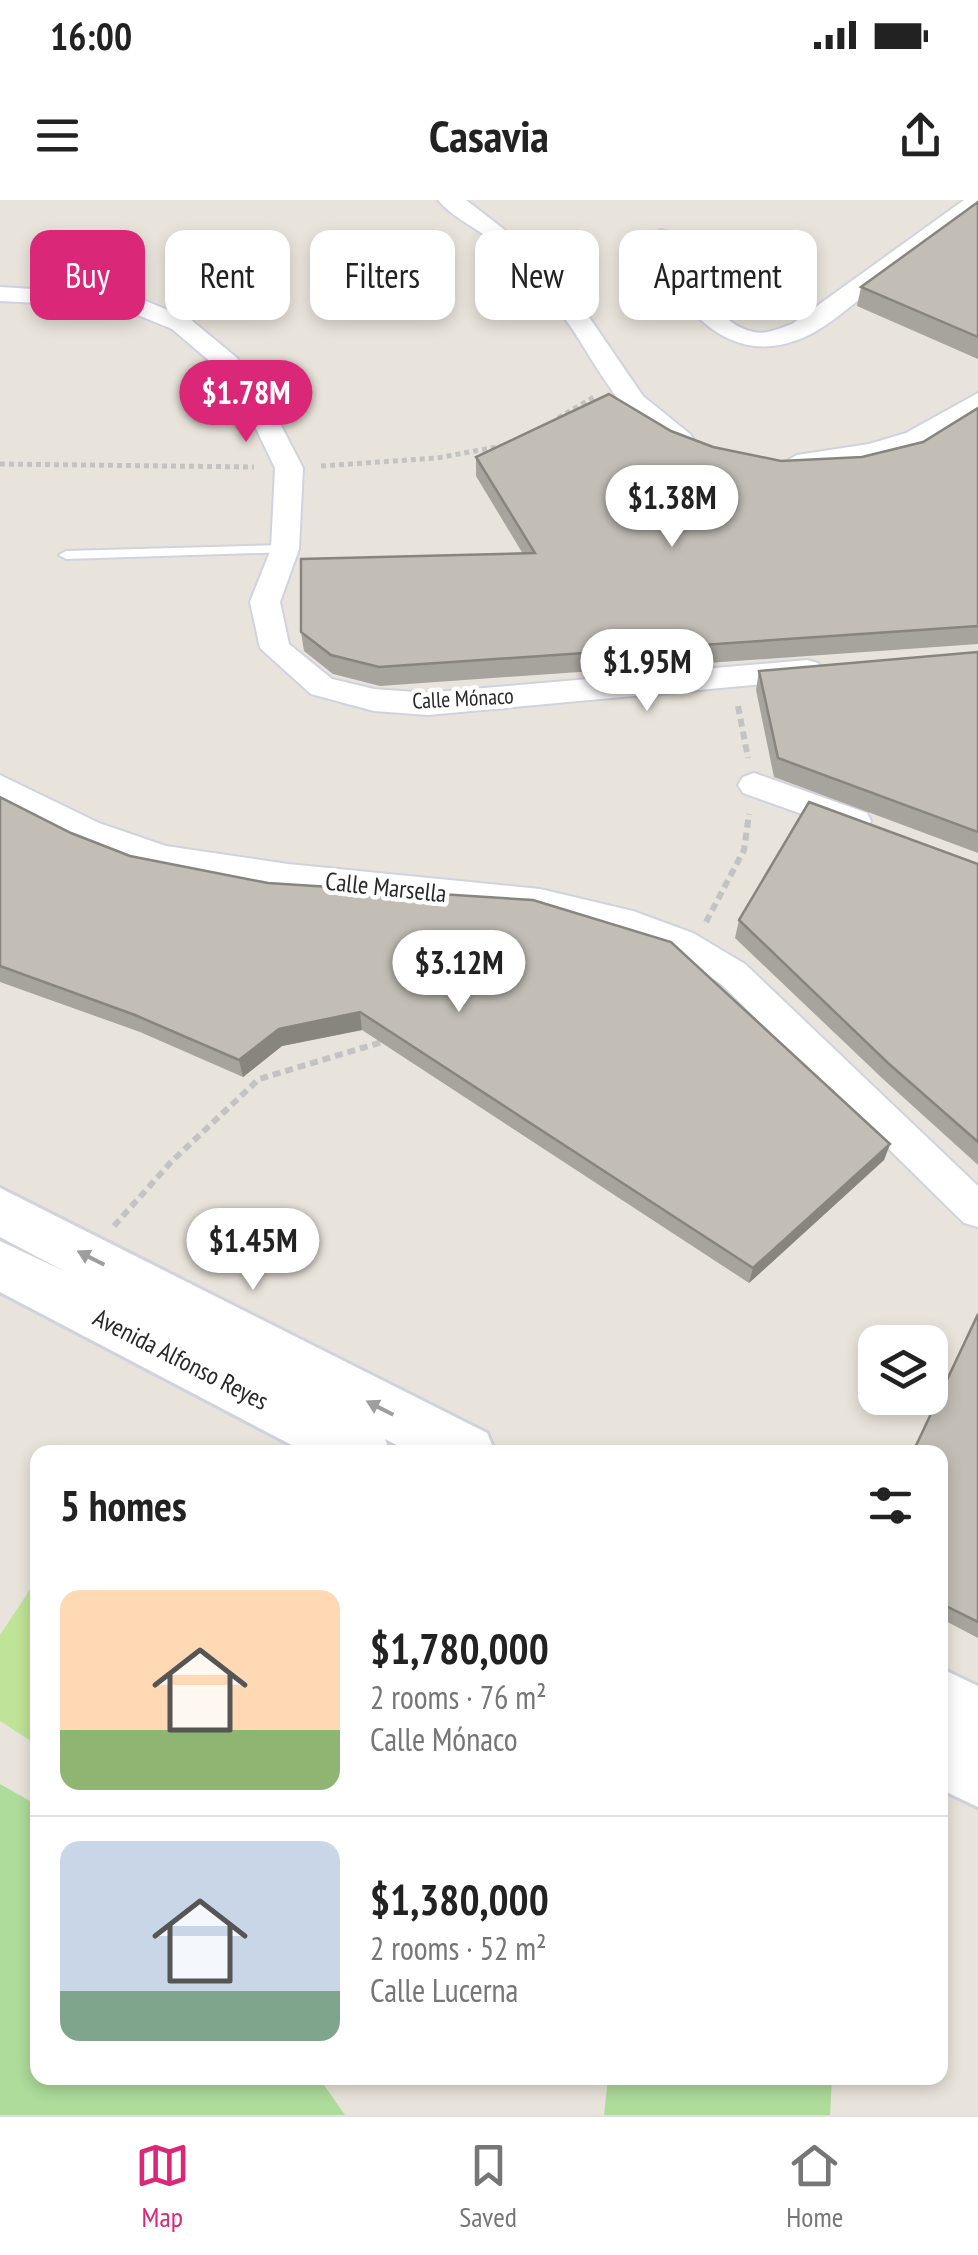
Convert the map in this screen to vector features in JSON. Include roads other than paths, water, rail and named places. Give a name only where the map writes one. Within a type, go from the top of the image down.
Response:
[{"type":"main road","name":"Avenida Alfonso Reyes","points":[[0,1211],[453,1445]]},
{"type":"main road","name":"Avenida Alfonso Reyes","points":[[0,1265],[347,1445]]},
{"type":"main road","points":[[948,1704],[978,1720]]},
{"type":"main road","points":[[948,1758],[978,1774]]},
{"type":"street","points":[[450,200],[526,255],[582,324],[645,418],[689,446],[705,450]]},
{"type":"street","points":[[817,317],[973,206],[976,200]]},
{"type":"street","name":"Calle Mónaco","points":[[0,294],[122,300],[181,324],[228,364],[261,412],[289,468],[285,549],[265,602],[275,648],[322,687],[374,700],[428,704],[843,667]]},
{"type":"street","points":[[717,320],[734,335],[770,340],[812,320]]},
{"type":"street","points":[[774,462],[838,460],[890,447],[961,416],[978,400]]},
{"type":"street","points":[[754,785],[876,830]]},
{"type":"street","name":"Calle Marsella","points":[[0,787],[87,831],[164,858],[288,877],[540,902],[634,924],[681,942],[733,974],[978,1211]]},
{"type":"lane","points":[[66,555],[285,549]]}]
